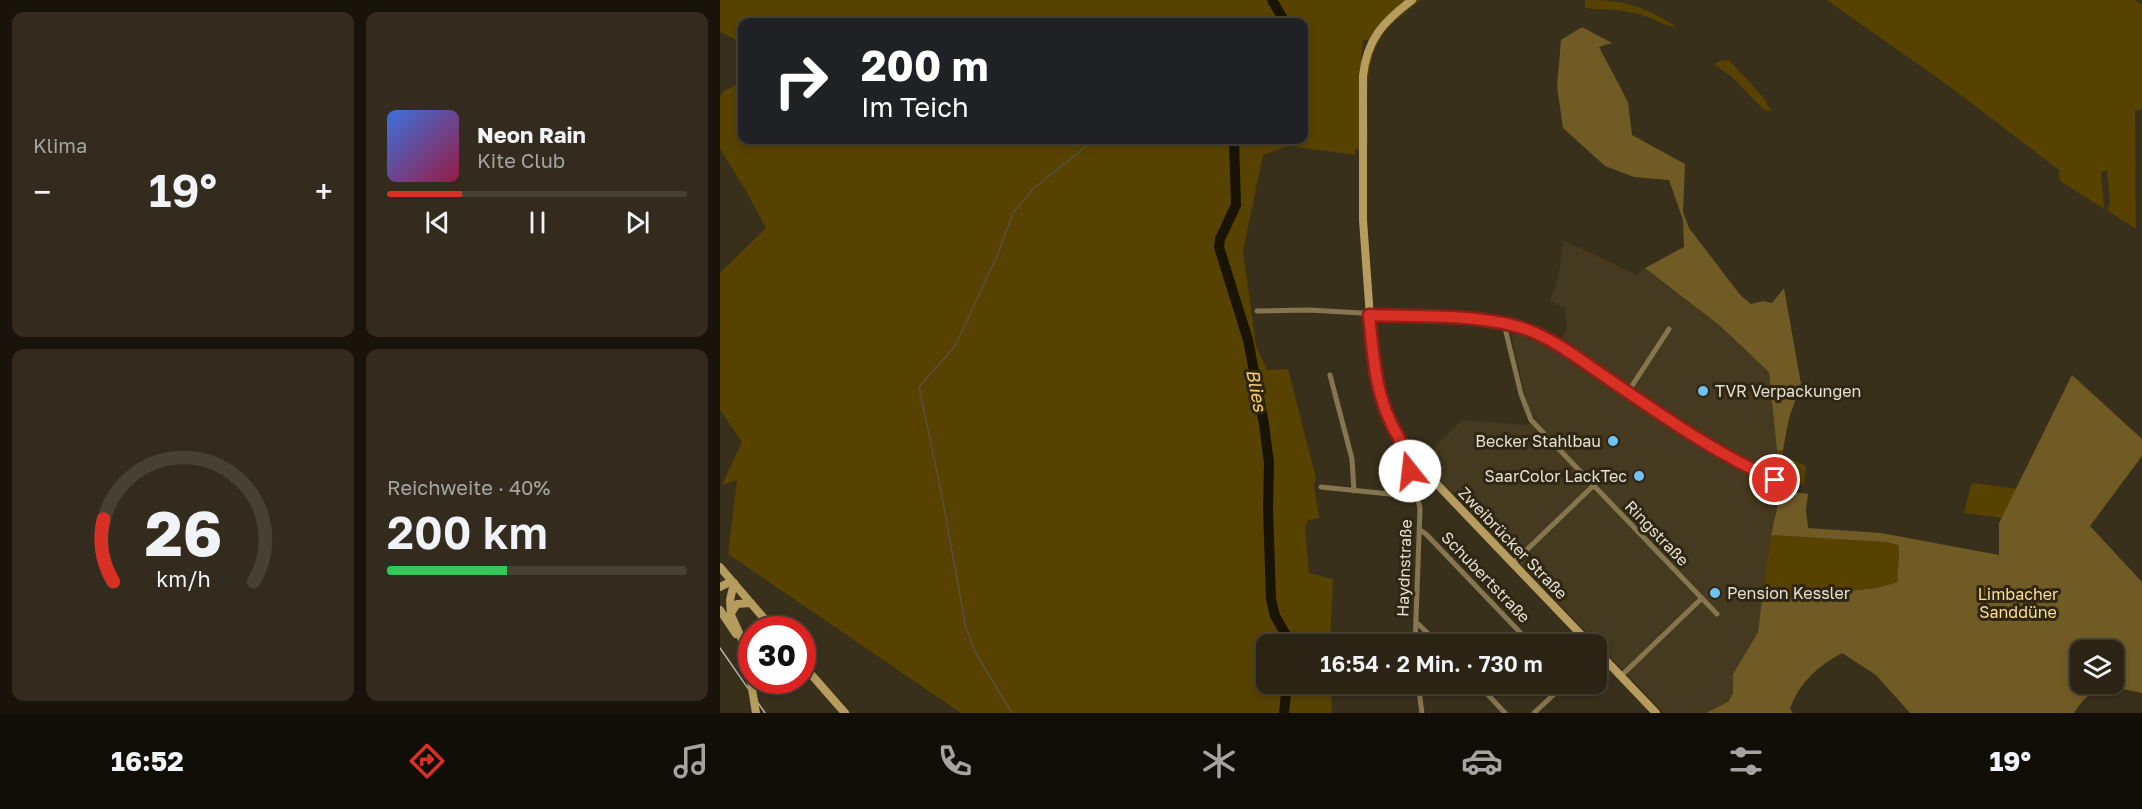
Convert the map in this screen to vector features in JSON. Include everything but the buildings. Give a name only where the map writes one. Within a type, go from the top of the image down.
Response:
[{"type":"street","name":"Zweibrücker Straße","points":[[1412,0],[1379,29],[1366,54],[1363,76],[1363,220],[1369,315],[1379,397],[1390,425],[1411,457],[1581,634]]},
{"type":"street","points":[[1257,311],[1309,310],[1466,319],[1504,324],[1532,332],[1717,449],[1780,483]]},
{"type":"street","name":"Ringstraße","points":[[1504,324],[1521,394],[1532,420],[1717,614]]},
{"type":"street","points":[[1628,393],[1669,329]]},
{"type":"street","points":[[1330,375],[1352,459],[1354,490]]},
{"type":"street","name":"Haydnstraße","points":[[1411,457],[1410,471],[1419,497],[1420,530],[1415,634]]},
{"type":"street","points":[[1513,563],[1593,486]]},
{"type":"street","points":[[1321,487],[1419,497]]},
{"type":"street","name":"Schubertstraße","points":[[1420,530],[1522,634]]},
{"type":"street","points":[[720,567],[762,616]]},
{"type":"street","points":[[720,587],[734,583]]},
{"type":"street","points":[[734,583],[730,600],[731,615],[738,627]]},
{"type":"street","points":[[1621,675],[1702,598]]},
{"type":"street","points":[[731,615],[737,604],[751,603]]},
{"type":"street","points":[[720,610],[738,638]]},
{"type":"street","points":[[1416,622],[1429,634]]},
{"type":"street","points":[[1607,662],[1656,713]]},
{"type":"street","points":[[816,680],[845,713]]},
{"type":"street","points":[[753,694],[756,713]]},
{"type":"street","points":[[1419,694],[1422,713]]},
{"type":"street","points":[[1487,694],[1505,713]]},
{"type":"street","points":[[1534,713],[1554,694]]},
{"type":"shaded area","points":[[720,0],[1408,0],[1383,21],[1369,40],[1363,40],[1359,149],[1355,150],[1355,155],[1289,146],[1263,155],[1243,251],[1256,346],[1267,370],[1288,369],[1316,478],[1314,485],[1319,518],[1308,520],[1305,528],[1309,573],[1333,579],[1330,634],[1256,634],[1256,694],[1331,694],[1332,713],[961,713],[728,554],[737,480],[722,485],[742,442],[720,410],[720,273],[766,228],[720,149],[720,96],[724,91],[738,84],[738,144],[1308,144],[1308,18],[738,18],[738,41],[720,32]]},
{"type":"shaded area","points":[[1416,0],[1421,0],[1387,29],[1376,46],[1369,73],[1368,143],[1365,148],[1364,96],[1366,68],[1372,47],[1397,15]]},
{"type":"shaded area","points":[[1585,0],[1612,1],[1634,6],[1677,27],[1668,26],[1635,13],[1585,8]]},
{"type":"shaded area","points":[[1827,0],[2135,0],[2142,5],[2142,107],[2140,110],[2135,110],[2136,229],[2107,210],[2110,203],[2107,170],[2101,172],[2104,209],[2060,181],[2059,170],[1953,89]]},
{"type":"shaded area","points":[[1729,60],[1763,97],[1772,112],[1763,109],[1732,77],[1714,64]]},
{"type":"shaded area","points":[[1564,241],[1636,275],[1645,268],[1719,325],[1769,372],[1777,451],[1776,470],[1778,476],[1783,480],[1771,535],[1758,632],[1733,674],[1733,693],[1728,702],[1706,713],[1664,713],[1607,654],[1607,634],[1588,634],[1421,460],[1462,420],[1527,425],[1536,419],[1528,408],[1512,338],[1513,334],[1518,331],[1556,347],[1567,329],[1565,309],[1550,300],[1557,283]]},
{"type":"shaded area","points":[[1783,450],[1782,455],[1806,466],[1804,485],[1783,480],[1778,476],[1777,451]]},
{"type":"shaded area","points":[[1975,483],[2017,489],[2002,518],[1964,513],[1971,485]]},
{"type":"shaded area","points":[[1771,535],[1886,542],[1898,545],[1898,582],[1877,588],[1762,600]]},
{"type":"green space","points":[[1582,27],[1612,43],[1599,47],[1628,102],[1632,135],[1685,164],[1683,212],[1689,228],[1741,296],[1751,304],[1763,301],[1772,303],[1784,288],[1801,384],[1789,418],[1783,450],[1777,451],[1769,372],[1719,325],[1645,268],[1684,247],[1683,220],[1669,180],[1634,177],[1605,166],[1563,128],[1557,86],[1561,40]]},
{"type":"green space","name":"Limbacher Sanddüne","points":[[2072,375],[2142,439],[2142,456],[2090,526],[2142,582],[2142,693],[2124,690],[2124,640],[2070,640],[2070,694],[2091,694],[2074,713],[1910,713],[1876,675],[1842,653],[1817,670],[1804,683],[1790,709],[1793,713],[1706,713],[1728,702],[1733,693],[1733,674],[1758,632],[1762,600],[1877,588],[1898,582],[1898,545],[1886,542],[1771,535],[1781,490],[1808,494],[1806,510],[1808,528],[1881,533],[1999,555],[1999,523]]},
{"type":"waterway","name":"Blies","points":[[1272,0],[1283,18]]},
{"type":"waterway","points":[[1012,713],[976,654],[966,628],[919,387],[955,346],[998,254],[1013,213],[1034,188],[1089,144]]},
{"type":"waterway","name":"Blies","points":[[1234,144],[1236,205],[1220,239],[1219,247],[1248,340],[1264,424],[1269,463],[1271,599],[1275,616],[1285,634]]},
{"type":"waterway","name":"Blies","points":[[1284,713],[1286,694]]},
{"type":"railway","points":[[720,648],[765,713]]},
{"type":"place","name":"TVR Verpackungen","points":[[1703,391]]},
{"type":"place","name":"Becker Stahlbau","points":[[1613,441]]},
{"type":"place","name":"SaarColor LackTec","points":[[1639,476]]},
{"type":"place","name":"Pension Kessler","points":[[1715,593]]},
{"type":"route","points":[[1410,471],[1411,457],[1387,419],[1379,397],[1369,315],[1488,321],[1532,332],[1563,349],[1653,410],[1743,464],[1775,480]]}]
